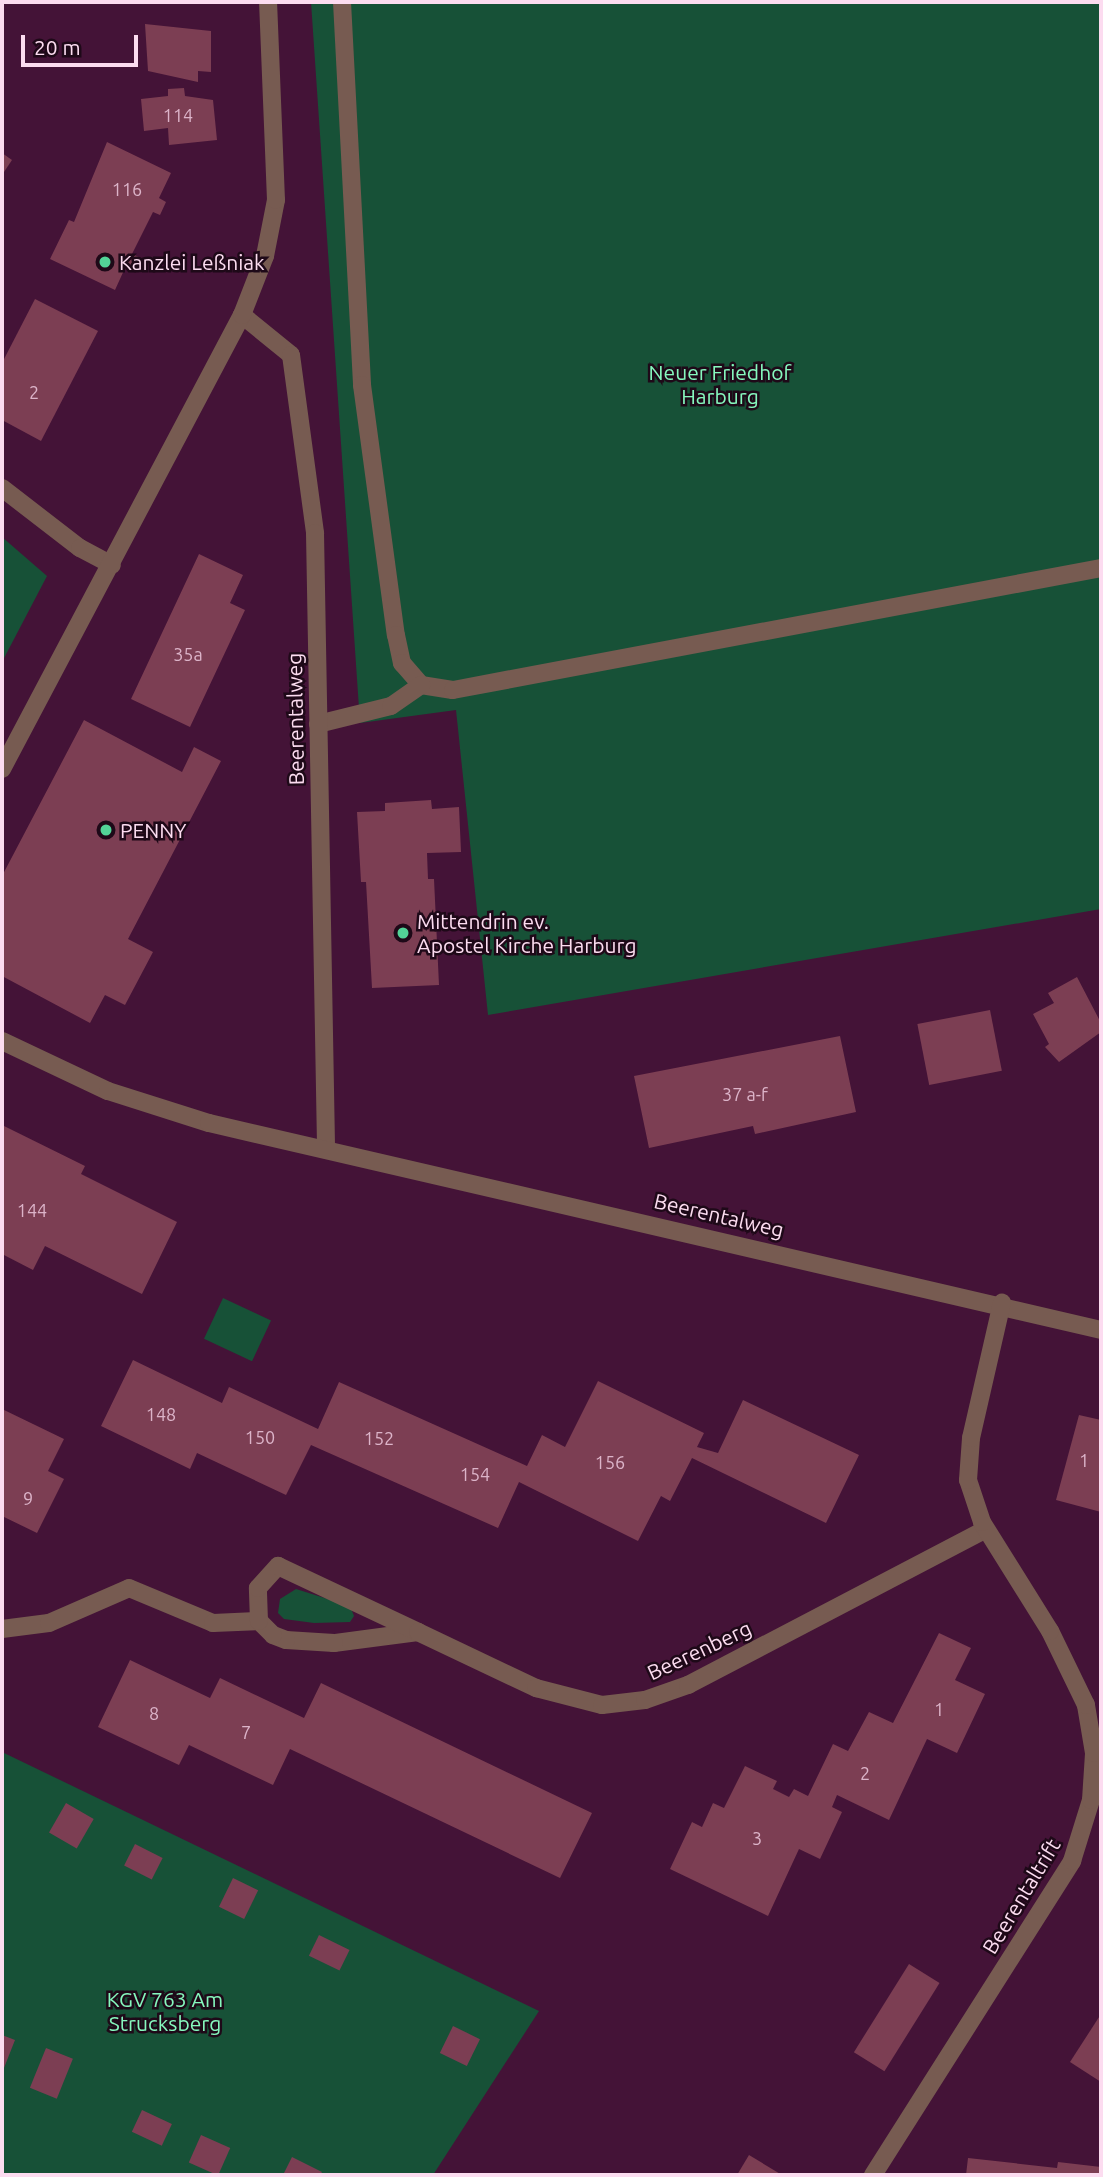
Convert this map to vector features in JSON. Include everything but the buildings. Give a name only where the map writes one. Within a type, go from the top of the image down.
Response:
[{"type":"street","points":[[2,769],[242,315],[265,256],[276,200],[268,2]]},
{"type":"street","points":[[342,2],[362,385],[396,635],[402,663],[421,685]]},
{"type":"street","name":"Beerentalweg","points":[[242,315],[291,355],[315,533],[326,1147]]},
{"type":"street","points":[[2,488],[80,548],[112,565]]},
{"type":"street","points":[[318,724],[391,706],[421,685],[467,688],[1101,568]]},
{"type":"street","name":"Beerentalweg","points":[[2,1041],[108,1091],[208,1123],[326,1147],[1002,1303],[1101,1330]]},
{"type":"street","name":"Beerentaltrift","points":[[873,2175],[1072,1861],[1091,1800],[1094,1753],[1086,1705],[1050,1631],[986,1529],[973,1500],[967,1462],[1002,1303]]},
{"type":"street","name":"Beerenberg","points":[[259,1621],[258,1588],[278,1566],[561,1698],[602,1705],[645,1700],[688,1685],[986,1529]]},
{"type":"street","points":[[2,1629],[49,1623],[129,1588],[212,1623],[259,1621],[273,1635],[304,1643],[418,1632]]},
{"type":"green space","name":"Neuer Friedhof Harburg","points":[[311,2],[1101,2],[1101,909],[488,1015],[456,710],[360,723]]},
{"type":"green space","points":[[2,537],[47,576],[2,662]]},
{"type":"green space","points":[[223,1298],[271,1320],[252,1361],[204,1339]]},
{"type":"green space","points":[[296,1589],[350,1606],[354,1616],[350,1622],[314,1623],[284,1619],[278,1613],[280,1599]]},
{"type":"green space","name":"KGV 763 Am Strucksberg","points":[[2,1752],[539,2011],[433,2175],[2,2175]]},
{"type":"place","name":"Kanzlei Leßniak","points":[[105,262]]},
{"type":"place","name":"PENNY","points":[[106,830]]},
{"type":"place","name":"Mittendrin ev. Apostel Kirche Harburg","points":[[403,933]]}]
